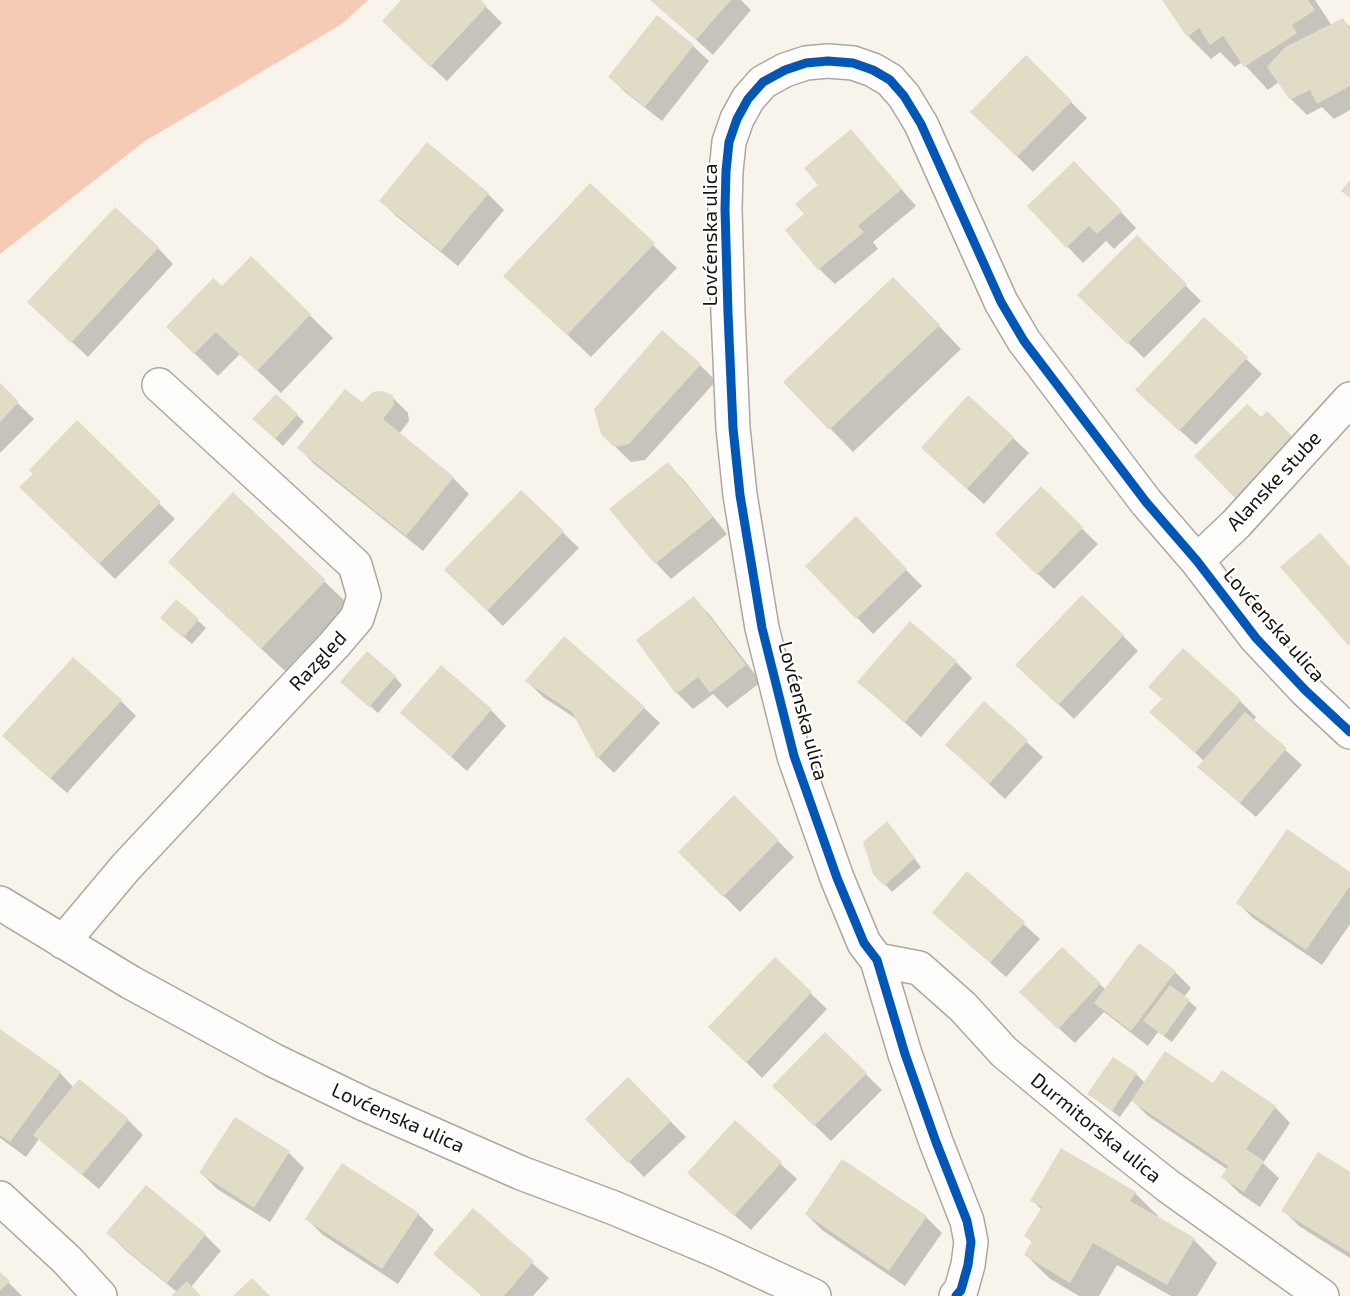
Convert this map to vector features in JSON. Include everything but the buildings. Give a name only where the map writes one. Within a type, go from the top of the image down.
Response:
[{"type":"street","name":"Lovćenska ulica","points":[[957,1296],[968,1265],[971,1242],[967,1221],[905,1054],[877,960],[864,943],[837,878],[794,756],[762,628],[740,495],[733,428],[728,313],[726,171],[729,142],[737,119],[748,99],[763,82],[785,70],[806,63],[828,61],[853,63],[873,70],[890,80],[904,96],[921,124],[1001,302],[1024,341],[1146,502],[1197,561],[1256,638],[1305,690],[1350,732]]},
{"type":"street","name":"Razgled","points":[[63,942],[126,867],[357,618],[364,596],[355,565],[159,385]]},
{"type":"street","name":"Alanske stube","points":[[1197,561],[1236,524],[1350,399]]},
{"type":"street","name":"Lovćenska ulica","points":[[0,903],[130,982],[273,1060],[364,1104],[521,1173],[614,1208],[717,1251],[813,1296]]},
{"type":"street","name":"Durmitorska ulica","points":[[877,960],[919,968],[963,1007],[1004,1052],[1115,1144],[1168,1186],[1322,1296]]},
{"type":"street","points":[[0,1198],[67,1260],[100,1296]]},
{"type":"shaded area","points":[[0,0],[368,0],[342,24],[145,141],[0,254]]},
{"type":"cycle path","points":[[956,1296],[961,1290],[968,1265],[971,1242],[967,1221],[905,1054],[877,960],[864,943],[837,878],[794,756],[762,628],[740,495],[733,428],[728,313],[726,171],[729,142],[737,119],[748,99],[763,82],[785,70],[806,63],[828,61],[853,63],[873,70],[890,80],[904,96],[921,124],[1001,302],[1024,341],[1146,502],[1197,561],[1256,638],[1305,690],[1350,732]]}]
